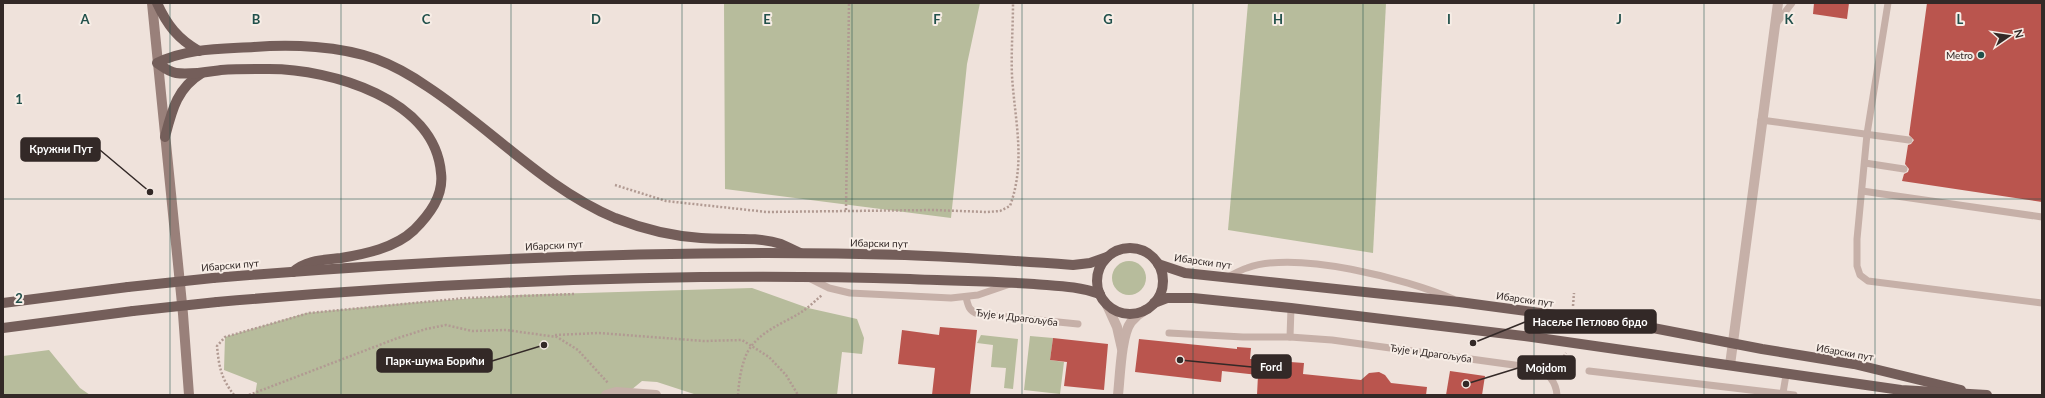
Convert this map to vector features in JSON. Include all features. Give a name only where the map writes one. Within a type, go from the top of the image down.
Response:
[{"type":"main road","points":[[152,3],[184,324],[189,395]]},
{"type":"main road","points":[[157,3],[173,31],[199,51]]},
{"type":"main road","points":[[157,63],[174,56],[199,51],[290,46],[348,52],[375,58],[402,70],[447,99],[565,192],[613,217],[631,224],[671,234],[699,238],[759,240],[781,244],[800,253]]},
{"type":"main road","points":[[157,63],[174,73],[271,69],[322,75],[353,83],[377,93],[401,108],[419,123],[438,154],[442,174],[439,192],[433,208],[412,232],[379,250],[305,263],[292,272]]},
{"type":"main road","points":[[165,137],[172,109],[180,93],[190,82],[204,72]]},
{"type":"main road","points":[[1130,248],[1146,253],[1158,264],[1162,284],[1158,297],[1154,303],[1145,310],[1130,314],[1114,310],[1107,304],[1100,294],[1097,278],[1102,263],[1114,252],[1130,248]]},
{"type":"main road","name":"Ибарски пут","points":[[3,303],[213,278],[292,272],[590,256],[800,253],[912,255],[1073,265],[1090,263],[1107,257]]},
{"type":"main road","name":"Ибарски пут","points":[[1158,264],[1185,273],[1459,302],[1653,328],[1733,344],[1854,364],[1980,394]]},
{"type":"main road","points":[[3,328],[217,302],[364,290],[654,277],[806,276],[1013,283],[1078,287],[1100,294]]},
{"type":"main road","name":"Ибарски пут","points":[[1154,303],[1167,298],[1193,298],[1291,308],[1458,327],[1730,365],[1786,375],[1901,390],[1987,395]]},
{"type":"street","points":[[1730,365],[1761,120],[1778,3]]},
{"type":"street","points":[[1107,304],[1117,327],[1122,353]]},
{"type":"street","points":[[1118,395],[1122,353],[1130,324],[1145,310]]},
{"type":"street","points":[[611,394],[656,395]]},
{"type":"lane","points":[[1775,26],[1792,3]]},
{"type":"lane","points":[[1888,3],[1867,134],[1857,239],[1857,266],[1860,276],[1868,281],[2042,303]]},
{"type":"lane","points":[[1761,120],[1909,140]]},
{"type":"lane","points":[[1865,163],[1904,169]]},
{"type":"lane","points":[[1862,191],[2042,217]]},
{"type":"lane","points":[[1228,277],[1247,268],[1263,264],[1327,266],[1382,275],[1435,292],[1459,302]]},
{"type":"lane","points":[[806,276],[829,288],[850,293],[876,296],[966,297],[1013,283]]},
{"type":"lane","name":"Ђује и Драгољуба","points":[[966,297],[968,307],[972,312],[978,314],[1078,324]]},
{"type":"lane","points":[[1290,337],[1291,308]]},
{"type":"lane","name":"Ђује и Драгољуба","points":[[1169,333],[1332,340],[1536,368],[1546,372],[1550,377]]},
{"type":"lane","points":[[1589,371],[1794,395]]},
{"type":"lane","points":[[1783,394],[1786,375]]},
{"type":"lane","points":[[1550,377],[1556,395]]},
{"type":"path","points":[[846,211],[849,3]]},
{"type":"path","points":[[615,185],[666,201],[767,212],[933,210],[1000,211],[1010,206],[1017,188],[1020,141],[1012,76],[1013,3]]},
{"type":"path","points":[[738,395],[743,365],[752,346],[761,336],[808,308],[829,288]]},
{"type":"path","points":[[1573,307],[1574,293]]},
{"type":"path","points":[[234,395],[224,381],[218,364],[217,346],[225,337],[309,313],[466,298]]},
{"type":"path","points":[[249,395],[395,339],[426,328],[446,325],[472,330],[506,330],[557,337],[578,350],[611,394]]},
{"type":"path","points":[[549,336],[599,333],[704,341],[742,340],[769,357],[786,375],[798,395]]},
{"type":"path","points":[[1550,377],[1566,356],[1567,350]]},
{"type":"green space","points":[[724,3],[980,3],[967,64],[951,218],[725,189]]},
{"type":"green space","points":[[1248,3],[1386,3],[1373,253],[1228,230]]},
{"type":"green space","points":[[1126,261],[1132,261],[1136,262],[1143,268],[1146,278],[1145,285],[1139,292],[1132,295],[1126,295],[1122,294],[1115,288],[1112,281],[1112,275],[1113,271],[1119,264]]},
{"type":"green space","points":[[752,288],[808,308],[857,319],[864,338],[862,354],[842,352],[837,395],[697,395],[657,382],[642,381],[625,395],[255,395],[257,383],[224,370],[225,337],[306,313],[407,303],[518,295]]},
{"type":"green space","points":[[981,335],[1018,339],[1013,389],[1004,388],[1006,368],[991,367],[993,345],[977,343]]},
{"type":"green space","points":[[1030,336],[1053,338],[1050,360],[1064,362],[1060,394],[1024,390]]},
{"type":"green space","points":[[49,350],[80,388],[90,395],[3,395],[3,356]]},
{"type":"building","points":[[1814,3],[1849,3],[1847,19],[1813,14]]},
{"type":"building","points":[[1927,3],[2042,3],[2042,202],[1902,181],[1904,174],[1908,172],[1909,169],[1905,164],[1908,145],[1914,140],[1909,135]]},
{"type":"building","points":[[940,327],[977,330],[970,395],[932,395],[935,368],[898,364],[902,330],[939,335]]},
{"type":"building","points":[[1053,338],[1108,344],[1104,390],[1064,386],[1067,362],[1050,360]]},
{"type":"building","points":[[1139,339],[1237,349],[1237,347],[1251,348],[1250,359],[1304,363],[1303,374],[1361,380],[1369,373],[1379,372],[1385,375],[1391,383],[1427,387],[1426,395],[1257,395],[1258,375],[1222,371],[1221,382],[1135,372]]},
{"type":"building","points":[[1450,371],[1485,376],[1482,395],[1446,395]]},
{"type":"place","name":"Metro","points":[[1981,55]]},
{"type":"place","name":"Кружни Пут","points":[[150,192]]},
{"type":"place","name":"Насеље Петлово брдо","points":[[1473,343]]},
{"type":"place","name":"Парк-шума Борићи","points":[[544,345]]},
{"type":"place","name":"Ford","points":[[1180,360]]},
{"type":"place","name":"Mojdom","points":[[1466,384]]}]
